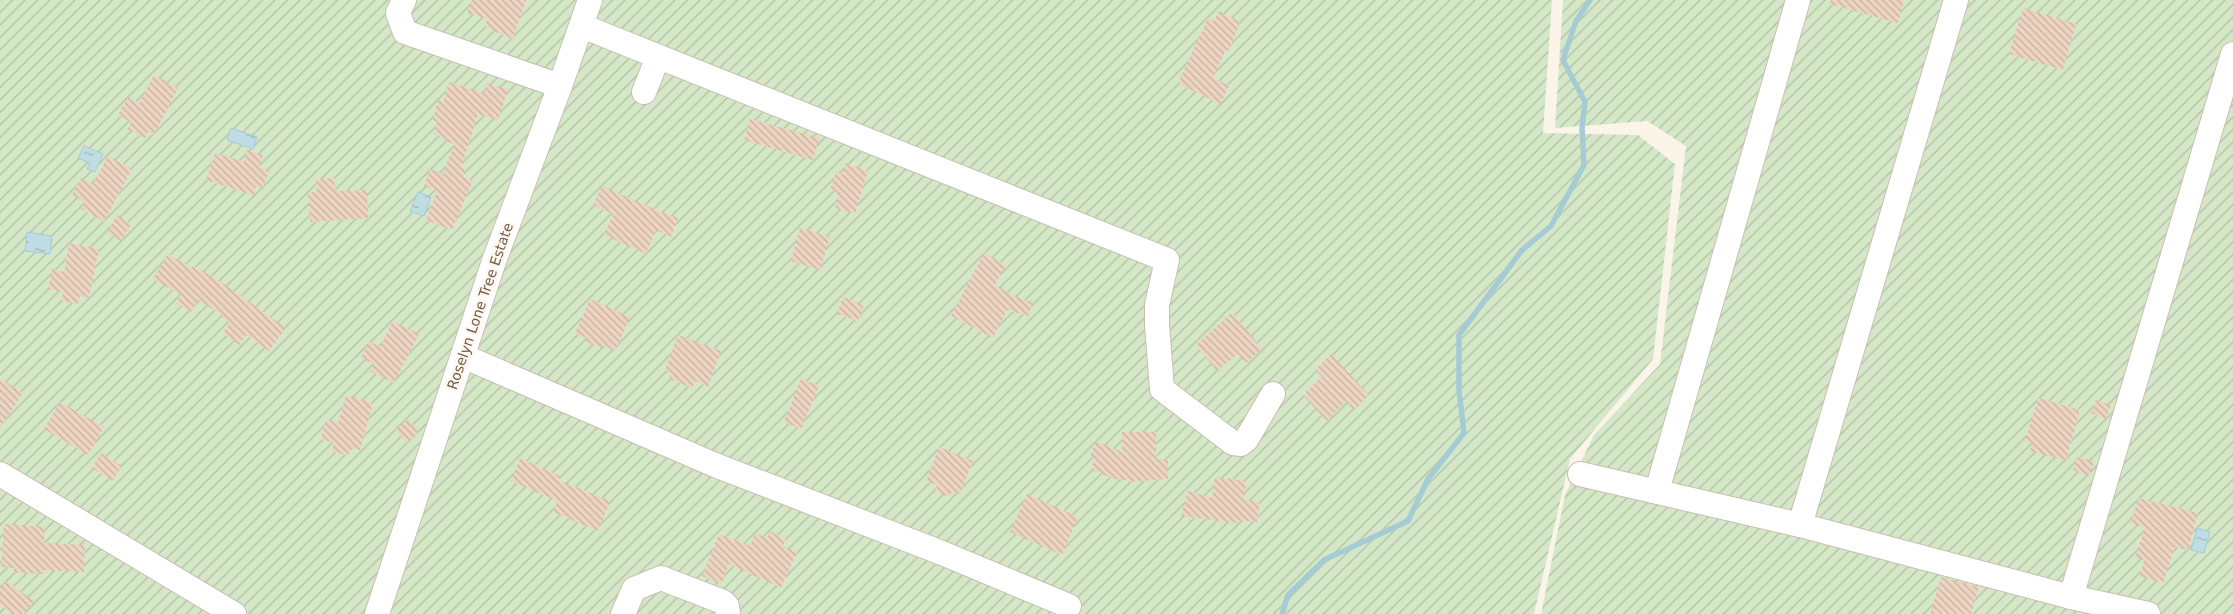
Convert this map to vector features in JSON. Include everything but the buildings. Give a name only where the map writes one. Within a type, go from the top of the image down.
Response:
[{"type":"street","points":[[404,0],[398,13],[405,32],[560,86]]},
{"type":"street","name":"Roselyn Lone Tree Estate","points":[[377,614],[494,261],[560,86],[590,0]]},
{"type":"street","points":[[1657,491],[1798,0]]},
{"type":"street","points":[[1800,525],[1956,0]]},
{"type":"street","points":[[582,26],[1167,260],[1157,305],[1162,389],[1233,443],[1241,444],[1246,440],[1273,394]]},
{"type":"street","points":[[2071,597],[2233,54]]},
{"type":"street","points":[[644,92],[658,57]]},
{"type":"street","points":[[463,356],[715,465],[933,550],[1069,606]]},
{"type":"street","points":[[0,474],[234,614]]},
{"type":"street","points":[[1580,474],[1800,525],[2071,597],[2148,614]]},
{"type":"street","points":[[623,614],[634,589],[661,578],[704,605],[723,602],[728,614]]},
{"type":"green space","points":[[0,0],[1552,0],[1543,133],[1638,135],[1675,164],[1653,359],[1570,459],[1534,614],[0,614]]},
{"type":"green space","points":[[1563,0],[2233,0],[2233,614],[1541,614],[1565,495],[1594,435],[1660,364],[1686,146],[1647,121],[1555,128]]},
{"type":"water","points":[[231,128],[257,137],[253,149],[227,140]]},
{"type":"water","points":[[84,146],[103,154],[95,172],[87,169],[90,163],[78,158]]},
{"type":"water","points":[[418,192],[431,197],[424,216],[410,211]]},
{"type":"water","points":[[27,232],[52,236],[50,254],[25,251]]},
{"type":"water","points":[[2197,528],[2210,532],[2204,553],[2191,550]]},
{"type":"waterway","points":[[1282,614],[1288,595],[1324,560],[1408,521],[1428,479],[1464,433],[1459,391],[1459,335],[1522,250],[1551,226],[1584,165],[1582,128],[1585,102],[1563,60],[1576,21],[1590,0]]}]
